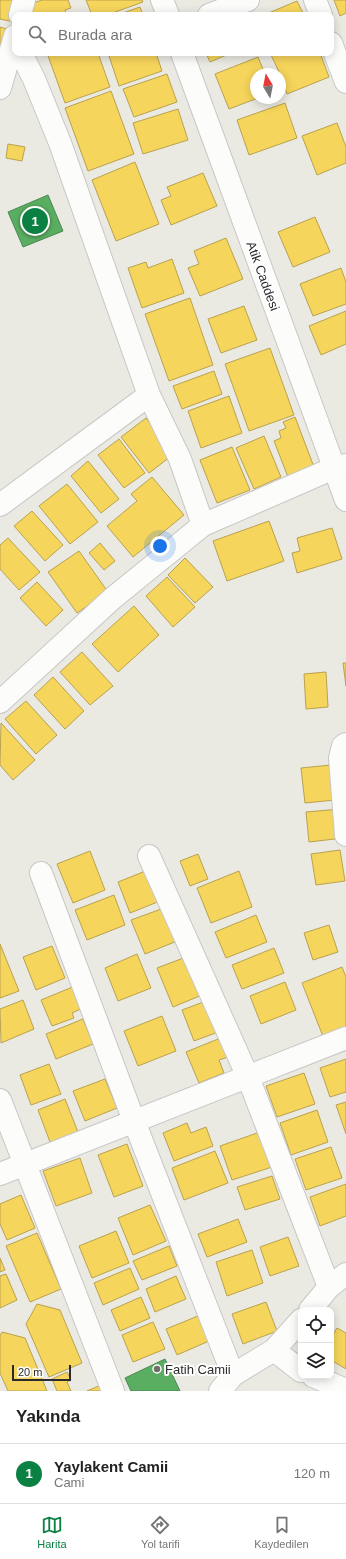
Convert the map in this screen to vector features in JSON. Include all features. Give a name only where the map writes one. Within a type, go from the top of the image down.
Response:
[{"type":"street","points":[[21,12],[24,0]]},
{"type":"street","points":[[162,0],[167,12]]},
{"type":"street","points":[[217,12],[248,0]]},
{"type":"street","points":[[315,0],[319,12]]},
{"type":"street","points":[[334,51],[346,82]]},
{"type":"street","points":[[0,88],[12,54]]},
{"type":"street","points":[[22,56],[34,79],[60,143],[149,395],[180,459],[204,525]]},
{"type":"street","name":"Atik Caddesi","points":[[183,56],[340,466],[346,500]]},
{"type":"street","points":[[0,505],[149,395]]},
{"type":"street","points":[[4,691],[113,598],[204,525],[340,466]]},
{"type":"street","points":[[346,744],[340,758],[346,835]]},
{"type":"street","points":[[149,856],[338,1281],[313,1307]]},
{"type":"street","points":[[41,873],[134,1121],[227,1383],[274,1350],[298,1323]]},
{"type":"street","points":[[0,1174],[346,1038]]},
{"type":"street","points":[[0,1100],[113,1391]]},
{"type":"street","points":[[274,1350],[298,1369]]},
{"type":"street","points":[[320,1379],[346,1390]]},
{"type":"building: Konut","points":[[0,0],[20,0],[17,12],[12,12],[12,22],[0,19]]},
{"type":"building: Konut","points":[[42,0],[68,0],[71,8],[65,10],[66,12],[31,12],[28,5]]},
{"type":"building: Konut","points":[[86,0],[142,0],[143,2],[115,12],[91,12]]},
{"type":"building: Konut","points":[[334,0],[346,0],[346,13],[340,16]]},
{"type":"building: Konut","points":[[297,1],[302,12],[271,12]]},
{"type":"building: Konut","points":[[140,7],[142,12],[126,12]]},
{"type":"building: Konut","points":[[0,27],[7,29],[0,58]]},
{"type":"building: Konut","points":[[48,56],[99,56],[110,87],[65,103]]},
{"type":"building: Konut","points":[[109,56],[157,56],[162,71],[119,86]]},
{"type":"building: Konut","points":[[207,56],[224,56],[210,62]]},
{"type":"building: Konut","points":[[271,56],[321,56],[329,77],[287,94],[286,68],[277,68]]},
{"type":"building: Konut","points":[[258,57],[263,68],[250,68],[250,101],[229,109],[215,74]]},
{"type":"building: Konut","points":[[167,74],[177,102],[134,117],[123,89]]},
{"type":"building: Konut","points":[[111,91],[134,154],[88,171],[65,108]]},
{"type":"building: Konut","points":[[285,104],[297,138],[249,155],[237,120]]},
{"type":"building: Konut","points":[[178,109],[188,140],[143,154],[133,123]]},
{"type":"building: Konut","points":[[337,123],[346,147],[346,163],[317,175],[302,136]]},
{"type":"building: Konut","points":[[8,144],[25,147],[22,161],[6,158]]},
{"type":"building: Konut","points":[[135,162],[159,224],[116,241],[92,180]]},
{"type":"building: Konut","points":[[203,173],[217,206],[171,225],[161,200],[171,196],[167,187]]},
{"type":"building: Konut","points":[[315,217],[330,252],[293,267],[278,232]]},
{"type":"building: Konut","points":[[226,238],[243,279],[200,296],[188,268],[199,264],[194,251]]},
{"type":"building: Konut","points":[[172,259],[184,293],[142,308],[128,268],[146,262],[148,268]]},
{"type":"building: Konut","points":[[341,268],[346,282],[346,304],[313,316],[300,284]]},
{"type":"building: Konut","points":[[190,298],[213,365],[169,381],[145,314]]},
{"type":"building: Konut","points":[[244,306],[257,340],[221,353],[208,319]]},
{"type":"building: Konut","points":[[346,311],[346,344],[321,355],[309,326]]},
{"type":"building: Konut","points":[[270,348],[294,415],[249,431],[225,364]]},
{"type":"building: Konut","points":[[214,371],[222,394],[182,409],[173,386]]},
{"type":"building: Konut","points":[[229,396],[242,433],[201,448],[188,411]]},
{"type":"building: Konut","points":[[295,417],[314,467],[288,477],[274,441],[281,438],[279,431],[286,428],[283,422]]},
{"type":"building: Konut","points":[[146,418],[174,454],[149,473],[121,437]]},
{"type":"building: Konut","points":[[264,436],[281,477],[254,489],[236,448]]},
{"type":"building: Konut","points":[[119,439],[145,473],[124,488],[98,455]]},
{"type":"building: Konut","points":[[232,447],[250,490],[217,503],[200,460]]},
{"type":"building: Konut","points":[[88,461],[119,499],[101,513],[71,476]]},
{"type":"building: Konut","points":[[152,477],[184,515],[133,557],[107,526],[137,501],[131,494]]},
{"type":"building: Konut","points":[[67,484],[98,522],[70,544],[39,506]]},
{"type":"building: Konut","points":[[32,511],[63,545],[45,561],[14,526]]},
{"type":"building: Konut","points":[[269,521],[284,561],[227,581],[213,541]]},
{"type":"building: Konut","points":[[332,528],[342,559],[297,573],[292,553],[300,551],[297,538]]},
{"type":"building: Konut","points":[[8,538],[40,572],[19,590],[0,569],[0,545]]},
{"type":"building: Konut","points":[[100,543],[115,561],[104,570],[89,553]]},
{"type":"building: Konut","points":[[79,551],[108,592],[77,613],[48,572]]},
{"type":"building: Konut","points":[[185,558],[213,587],[195,603],[168,575]]},
{"type":"building: Konut","points":[[167,577],[195,607],[173,627],[146,596]]},
{"type":"building: Konut","points":[[37,582],[63,610],[46,626],[20,598]]},
{"type":"building: Konut","points":[[134,606],[159,635],[118,672],[92,644]]},
{"type":"building: Konut","points":[[82,652],[113,686],[90,705],[60,672]]},
{"type":"building: Konut","points":[[343,663],[346,663],[346,686]]},
{"type":"building: Konut","points":[[326,672],[328,707],[306,709],[304,674]]},
{"type":"building: Konut","points":[[53,677],[84,711],[65,729],[34,695]]},
{"type":"building: Konut","points":[[26,701],[57,735],[36,754],[5,719]]},
{"type":"building: Konut","points":[[1,723],[35,760],[13,780],[0,765]]},
{"type":"building: Konut","points":[[331,765],[335,800],[305,803],[301,768]]},
{"type":"building: Konut","points":[[340,809],[343,838],[309,842],[306,812]]},
{"type":"building: Konut","points":[[340,850],[345,881],[316,885],[311,854]]},
{"type":"building: Konut","points":[[90,851],[105,890],[73,903],[57,864]]},
{"type":"building: Konut","points":[[198,854],[208,879],[190,886],[180,861]]},
{"type":"building: Konut","points":[[148,870],[160,901],[130,913],[118,882]]},
{"type":"building: Konut","points":[[239,871],[252,907],[211,923],[197,888]]},
{"type":"building: Konut","points":[[114,895],[125,925],[87,940],[75,910]]},
{"type":"building: Konut","points":[[164,908],[177,941],[145,954],[131,920]]},
{"type":"building: Konut","points":[[256,915],[267,942],[226,958],[215,932]]},
{"type":"building: Konut","points":[[329,925],[338,952],[313,960],[304,933]]},
{"type":"building: Konut","points":[[0,944],[19,991],[0,998]]},
{"type":"building: Konut","points":[[52,946],[65,978],[36,990],[23,957]]},
{"type":"building: Konut","points":[[274,948],[284,973],[242,989],[232,965]]},
{"type":"building: Konut","points":[[137,954],[151,988],[118,1001],[105,968]]},
{"type":"building: Konut","points":[[186,957],[202,995],[173,1007],[157,968]]},
{"type":"building: Konut","points":[[342,967],[346,977],[346,1030],[324,1039],[302,983]]},
{"type":"building: Konut","points":[[285,982],[296,1010],[261,1024],[250,996]]},
{"type":"building: Konut","points":[[75,986],[83,1008],[72,1013],[74,1018],[52,1026],[41,1000]]},
{"type":"building: Konut","points":[[23,1000],[34,1029],[1,1043],[0,1009]]},
{"type":"building: Konut","points":[[206,1001],[218,1032],[194,1041],[182,1010]]},
{"type":"building: Konut","points":[[162,1016],[176,1051],[138,1066],[124,1031]]},
{"type":"building: Konut","points":[[83,1019],[93,1044],[56,1059],[46,1034]]},
{"type":"building: Konut","points":[[223,1037],[231,1056],[219,1060],[224,1073],[199,1083],[186,1052]]},
{"type":"building: Konut","points":[[346,1059],[346,1092],[330,1097],[320,1068]]},
{"type":"building: Konut","points":[[49,1064],[61,1094],[31,1105],[20,1075]]},
{"type":"building: Konut","points":[[304,1073],[315,1104],[277,1117],[266,1086]]},
{"type":"building: Konut","points":[[105,1079],[117,1108],[85,1121],[73,1091]]},
{"type":"building: Konut","points":[[65,1099],[78,1132],[50,1142],[38,1110]]},
{"type":"building: Konut","points":[[346,1102],[346,1134],[336,1105]]},
{"type":"building: Konut","points":[[317,1110],[328,1142],[291,1155],[280,1123]]},
{"type":"building: Konut","points":[[187,1123],[191,1133],[206,1127],[213,1146],[174,1161],[163,1133]]},
{"type":"building: Konut","points":[[260,1132],[272,1167],[232,1180],[220,1146]]},
{"type":"building: Konut","points":[[127,1144],[143,1186],[114,1197],[98,1155]]},
{"type":"building: Konut","points":[[331,1147],[342,1178],[306,1190],[295,1159]]},
{"type":"building: Konut","points":[[215,1151],[228,1183],[184,1200],[172,1168]]},
{"type":"building: Konut","points":[[80,1158],[92,1193],[56,1206],[43,1171]]},
{"type":"building: Konut","points":[[272,1176],[280,1199],[245,1210],[237,1187]]},
{"type":"building: Konut","points":[[346,1184],[346,1216],[320,1226],[310,1197]]},
{"type":"building: Konut","points":[[21,1195],[35,1228],[7,1240],[0,1224],[0,1204]]},
{"type":"building: Konut","points":[[150,1205],[166,1241],[133,1255],[118,1218]]},
{"type":"building: Konut","points":[[238,1219],[247,1242],[207,1257],[198,1234]]},
{"type":"building: Konut","points":[[116,1231],[129,1263],[92,1278],[79,1246]]},
{"type":"building: Konut","points":[[37,1233],[61,1289],[30,1302],[6,1246]]},
{"type":"building: Konut","points":[[288,1237],[299,1266],[270,1276],[260,1247]]},
{"type":"building: Konut","points":[[169,1246],[177,1266],[142,1280],[133,1261]]},
{"type":"building: Konut","points":[[252,1250],[263,1283],[227,1296],[216,1262]]},
{"type":"building: Konut","points":[[0,1258],[5,1270],[0,1272]]},
{"type":"building: Konut","points":[[130,1268],[139,1289],[103,1305],[94,1283]]},
{"type":"building: Konut","points":[[6,1274],[17,1300],[0,1308],[0,1276]]},
{"type":"building: Konut","points":[[176,1276],[186,1299],[155,1312],[146,1289]]},
{"type":"building: Konut","points":[[141,1297],[150,1318],[120,1331],[111,1310]]},
{"type":"building: Konut","points":[[266,1302],[277,1331],[243,1344],[232,1314]]},
{"type":"building: Konut","points":[[37,1304],[60,1310],[82,1363],[49,1377],[26,1324]]},
{"type":"building: Konut","points":[[198,1316],[209,1341],[177,1355],[166,1329]]},
{"type":"building: Konut","points":[[153,1322],[165,1349],[133,1362],[122,1335]]},
{"type":"building: Konut","points":[[337,1328],[346,1333],[346,1369],[334,1362],[334,1333]]},
{"type":"building: Konut","points":[[2,1332],[25,1338],[47,1391],[8,1391],[0,1373],[0,1336]]},
{"type":"building: Konut","points":[[67,1372],[71,1380],[67,1382],[71,1391],[57,1391],[52,1379]]},
{"type":"building: Konut","points":[[101,1385],[103,1391],[87,1391]]},
{"type":"building: Kamu","points":[[48,195],[63,231],[23,247],[8,212]]},
{"type":"building: Kamu","name":"Fatih Camii","points":[[165,1359],[180,1391],[131,1391],[125,1378]]},
{"type":"place","name":"Yaylakent Camii","points":[[35,221]]},
{"type":"place","name":"Fatih Camii","points":[[157,1369]]}]
